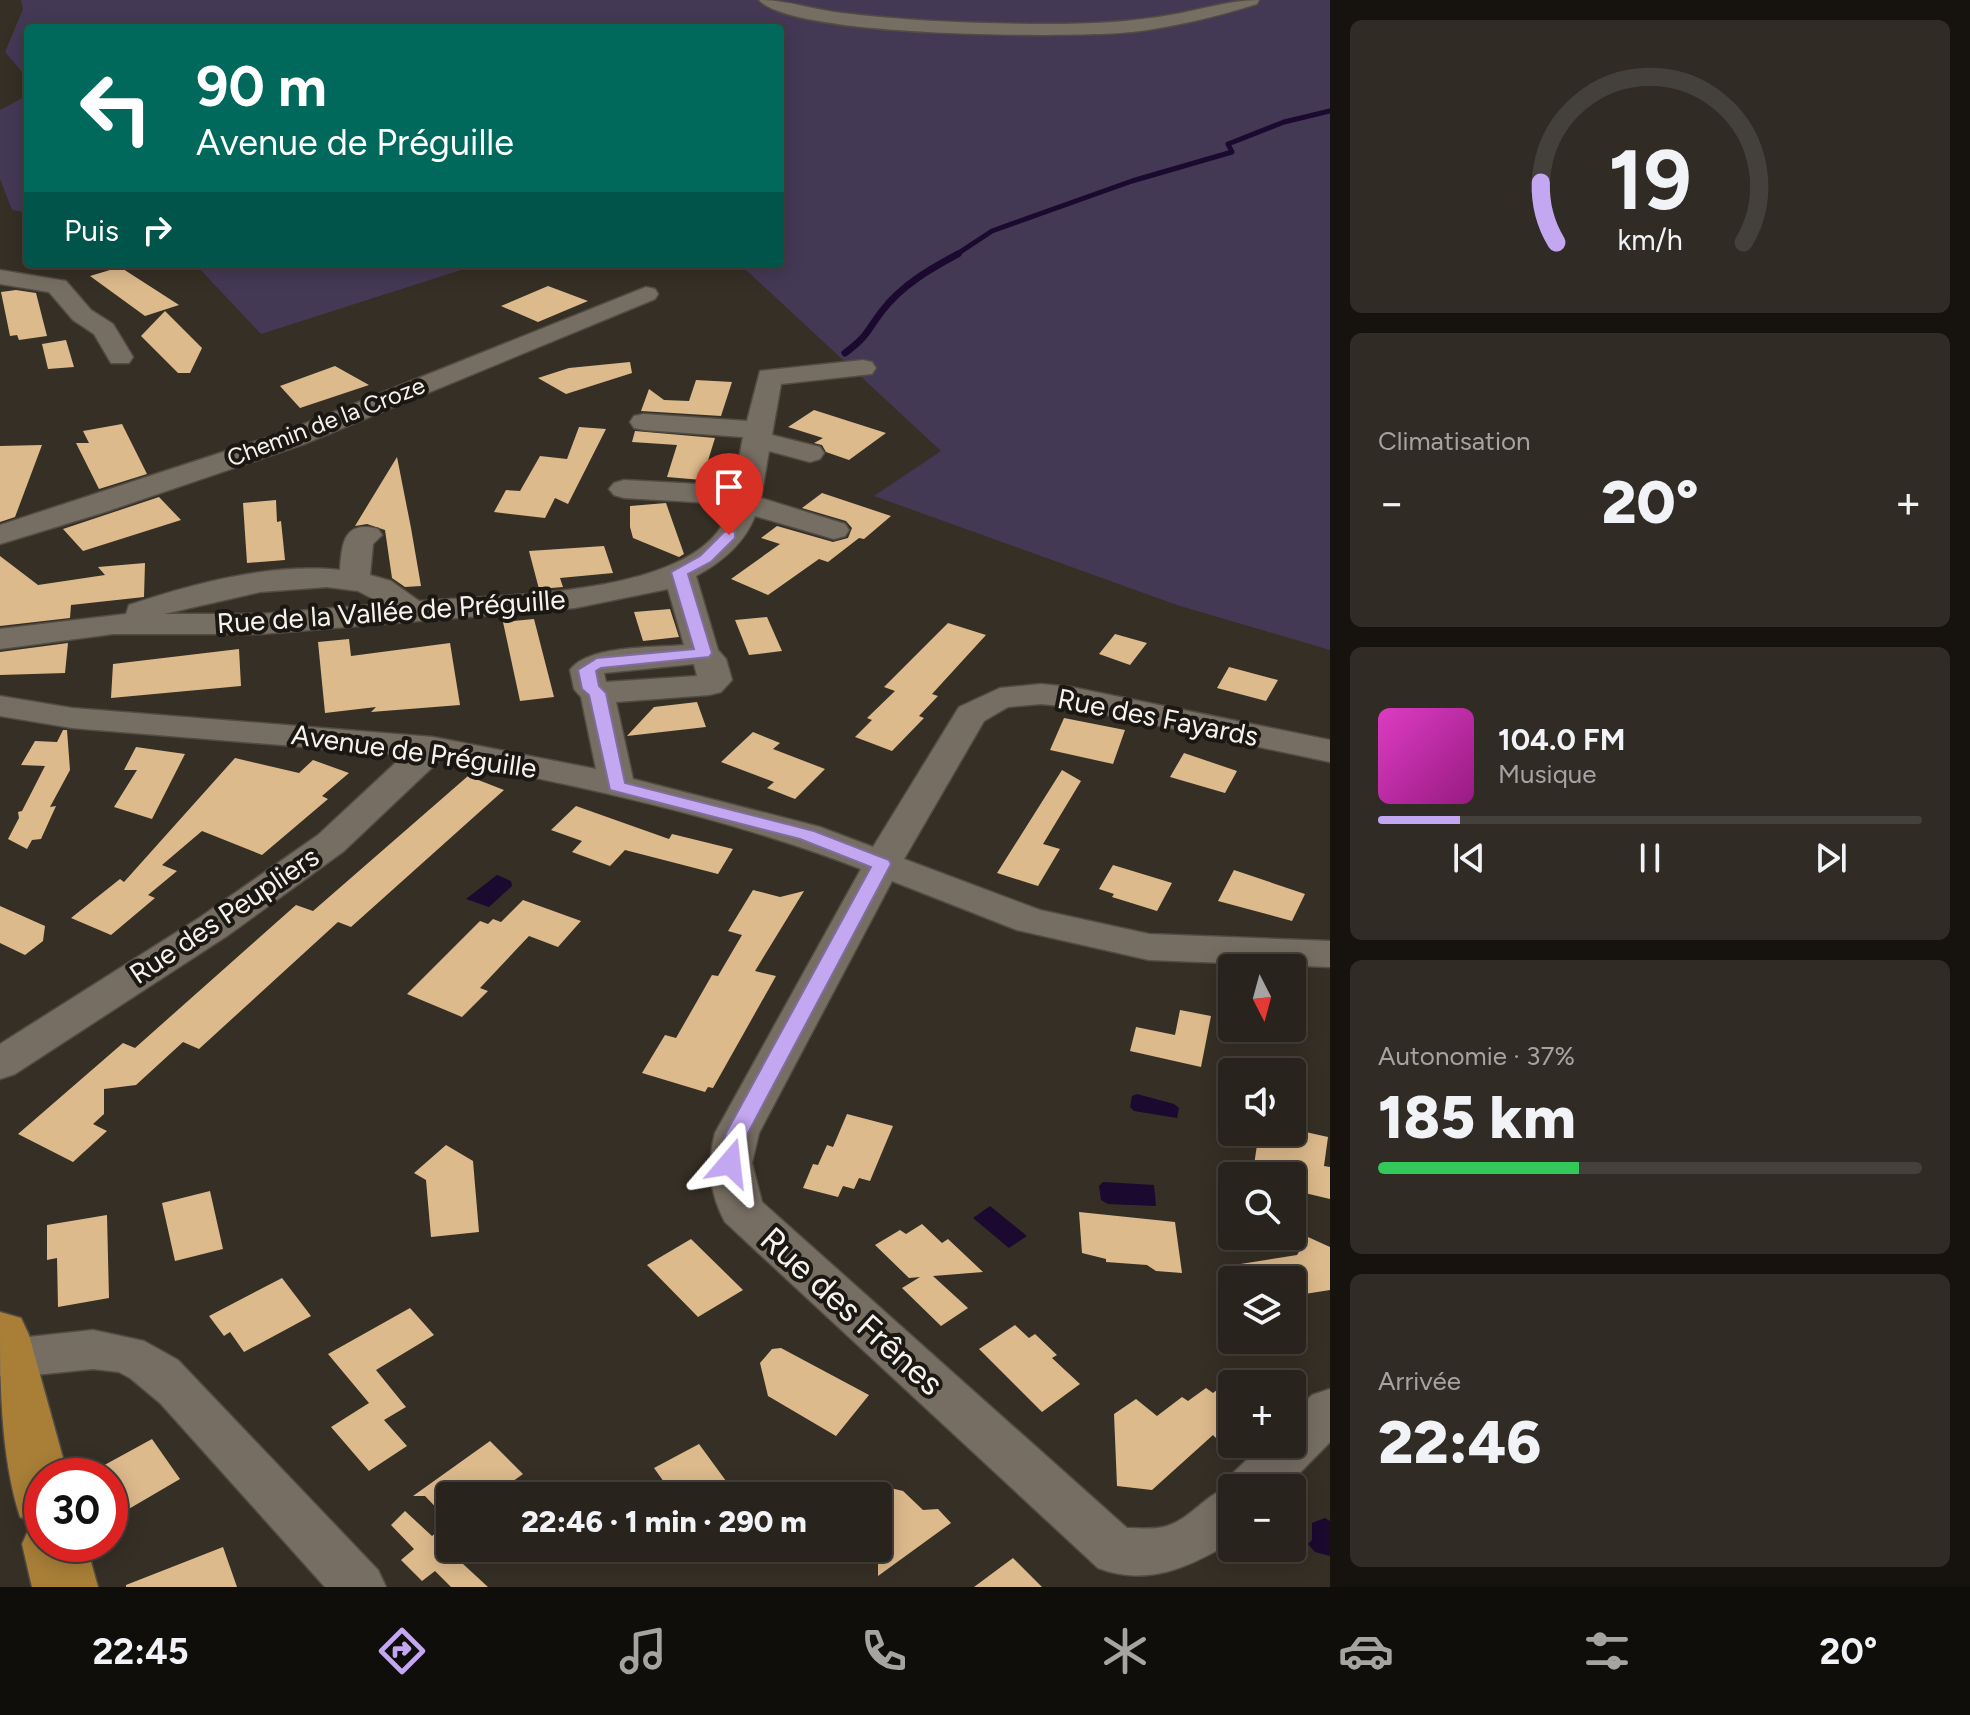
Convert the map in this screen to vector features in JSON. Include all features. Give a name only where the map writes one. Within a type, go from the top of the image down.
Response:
[{"type":"main road","points":[[3,1347],[32,1458]]},
{"type":"main road","points":[[59,1562],[65,1587]]},
{"type":"street","points":[[768,0],[792,10],[833,19],[1064,31],[1144,23],[1250,0]]},
{"type":"street","points":[[0,277],[57,286],[82,315],[104,329],[120,357]]},
{"type":"street","name":"Chemin de la Croze","points":[[0,535],[294,438],[646,294]]},
{"type":"street","name":"Rue de la Vallée de Préguille","points":[[0,639],[113,624],[261,624],[575,598],[654,584],[705,559],[734,531],[746,499],[769,377],[863,368]]},
{"type":"street","points":[[644,422],[759,435],[810,453]]},
{"type":"street","points":[[624,489],[746,499],[834,530]]},
{"type":"street","points":[[354,583],[358,540],[367,535]]},
{"type":"street","points":[[617,786],[597,693],[591,689],[587,670],[597,663],[703,653],[679,572]]},
{"type":"street","points":[[113,624],[142,610],[268,580],[330,579],[379,588],[410,610]]},
{"type":"street","name":"Rue des Fayards","points":[[882,864],[971,714],[1000,698],[1041,694],[1071,697],[1330,751]]},
{"type":"street","name":"Avenue de Préguille","points":[[0,706],[72,718],[433,747],[556,770],[807,835],[1031,921],[1149,947],[1330,954]]},
{"type":"street","name":"Rue des Peupliers","points":[[0,1064],[213,927],[331,843],[433,747]]},
{"type":"street","name":"Rue des Frênes","points":[[882,864],[737,1133],[730,1163],[741,1210],[1117,1552],[1174,1549],[1218,1522]]},
{"type":"street","points":[[3,1347],[116,1349],[146,1362],[177,1389],[359,1587]]},
{"type":"street","points":[[1266,1474],[1330,1410]]},
{"type":"shaded area","points":[[21,0],[1330,0],[1330,650],[1177,605],[874,496],[941,451],[742,268],[784,268],[784,24],[24,24],[24,74],[5,52],[23,9]]},
{"type":"shaded area","points":[[24,97],[24,212],[12,210],[0,179],[0,110]]},
{"type":"shaded area","points":[[199,268],[464,269],[261,334]]},
{"type":"shaded area","points":[[497,875],[511,881],[512,886],[489,907],[466,899]]},
{"type":"shaded area","points":[[1137,1094],[1174,1104],[1179,1108],[1177,1118],[1134,1111],[1130,1107],[1132,1096]]},
{"type":"shaded area","points":[[1103,1182],[1154,1185],[1156,1206],[1108,1204],[1101,1200],[1099,1186]]},
{"type":"shaded area","points":[[990,1206],[1027,1236],[1009,1248],[973,1218]]},
{"type":"shaded area","points":[[1325,1518],[1330,1521],[1330,1556],[1315,1552],[1308,1544],[1312,1540],[1312,1523]]},
{"type":"building","points":[[122,268],[179,305],[145,316],[90,276]]},
{"type":"building","points":[[548,286],[588,301],[538,322],[501,306]]},
{"type":"building","points":[[16,290],[36,293],[47,336],[19,340],[17,335],[10,336],[1,292]]},
{"type":"building","points":[[165,311],[202,348],[190,373],[178,373],[141,336]]},
{"type":"building","points":[[66,340],[74,367],[48,369],[42,344]]},
{"type":"building","points":[[630,362],[632,373],[566,394],[538,378],[569,368]]},
{"type":"building","points":[[335,366],[369,385],[300,408],[280,386]]},
{"type":"building","points":[[696,380],[732,382],[721,416],[641,411],[649,389],[664,400],[689,401]]},
{"type":"building","points":[[814,410],[886,433],[849,460],[826,452],[822,445],[814,443],[823,438],[788,427]]},
{"type":"building","points":[[122,424],[147,474],[99,489],[76,443],[89,443],[83,431]]},
{"type":"building","points":[[579,427],[606,429],[568,504],[555,498],[545,518],[494,512],[506,490],[520,491],[540,456],[567,459]]},
{"type":"building","points":[[635,431],[715,438],[702,480],[667,477],[677,445],[632,442]]},
{"type":"building","points":[[42,445],[15,517],[0,522],[0,446]]},
{"type":"building","points":[[397,457],[421,586],[405,587],[392,578],[385,530],[367,524],[355,526]]},
{"type":"building","points":[[822,493],[891,516],[864,539],[859,538],[828,562],[819,559],[768,595],[731,579],[780,544],[761,538],[777,526],[833,542],[848,538],[852,528],[846,521],[802,508]]},
{"type":"building","points":[[159,497],[181,520],[83,551],[63,529]]},
{"type":"building","points":[[276,500],[285,560],[247,563],[243,503]]},
{"type":"building","points":[[666,503],[684,554],[679,557],[633,538],[630,527],[630,506]]},
{"type":"building","points":[[604,546],[613,573],[560,578],[563,587],[539,589],[529,551]]},
{"type":"building","points":[[0,556],[38,585],[105,575],[98,567],[145,563],[144,597],[71,605],[70,618],[0,626]]},
{"type":"building","points":[[670,609],[679,637],[643,641],[634,612]]},
{"type":"building","points":[[767,617],[782,651],[749,655],[735,620]]},
{"type":"building","points":[[534,619],[554,697],[520,701],[503,622]]},
{"type":"building","points":[[948,623],[986,635],[932,694],[938,696],[919,716],[924,718],[892,751],[855,737],[872,720],[867,718],[895,691],[884,687]]},
{"type":"building","points":[[1115,634],[1147,643],[1130,665],[1099,654]]},
{"type":"building","points":[[349,639],[351,656],[450,643],[460,705],[371,712],[376,707],[325,713],[318,642]]},
{"type":"building","points":[[68,643],[65,673],[0,675],[0,652]]},
{"type":"building","points":[[239,649],[241,686],[111,698],[113,664]]},
{"type":"building","points":[[1229,667],[1278,680],[1266,701],[1217,688]]},
{"type":"building","points":[[697,702],[706,727],[627,736],[654,707]]},
{"type":"building","points":[[1064,718],[1125,730],[1113,764],[1050,750]]},
{"type":"building","points":[[63,730],[67,730],[70,770],[50,807],[56,806],[41,839],[32,840],[27,849],[8,839],[19,818],[18,812],[22,811],[45,766],[21,765],[35,741],[57,742]]},
{"type":"building","points":[[753,732],[780,743],[773,749],[825,769],[795,799],[767,788],[774,782],[721,762]]},
{"type":"building","points":[[136,747],[185,754],[152,819],[114,807],[137,770],[124,770]]},
{"type":"building","points":[[1184,753],[1237,771],[1225,793],[1170,777]]},
{"type":"building","points":[[235,758],[299,773],[313,760],[349,773],[322,796],[328,799],[262,855],[202,831],[162,865],[177,871],[148,895],[155,898],[111,935],[71,918],[120,879],[124,882]]},
{"type":"building","points":[[1062,770],[1081,781],[1043,844],[1060,849],[1038,886],[997,873]]},
{"type":"building","points":[[468,776],[504,790],[351,927],[338,922],[199,1049],[183,1042],[136,1085],[104,1089],[104,1114],[93,1124],[107,1131],[73,1162],[18,1134],[123,1043],[135,1048],[296,905],[313,911]]},
{"type":"building","points":[[576,806],[669,839],[672,834],[733,849],[718,874],[625,850],[610,866],[572,852],[582,841],[551,830]]},
{"type":"building","points":[[1113,865],[1172,883],[1157,911],[1112,897],[1114,894],[1099,889]]},
{"type":"building","points":[[1234,870],[1305,894],[1292,921],[1218,901]]},
{"type":"building","points":[[753,890],[780,897],[804,891],[755,971],[776,976],[713,1088],[708,1087],[705,1092],[642,1073],[665,1035],[676,1038],[712,975],[718,976],[742,935],[728,931]]},
{"type":"building","points":[[523,900],[581,921],[558,947],[529,936],[480,988],[488,991],[462,1017],[407,994],[480,921],[488,924],[493,919],[501,922]]},
{"type":"building","points":[[0,906],[45,926],[43,941],[25,955],[0,943]]},
{"type":"building","points":[[1180,1010],[1211,1016],[1201,1067],[1130,1051],[1136,1027],[1175,1035]]},
{"type":"building","points":[[847,1114],[893,1126],[870,1181],[859,1178],[854,1189],[843,1186],[838,1197],[803,1188],[813,1164],[818,1165],[827,1145],[833,1147]]},
{"type":"building","points":[[1306,1132],[1328,1137],[1324,1166],[1330,1167],[1330,1199],[1306,1193],[1306,1162],[1254,1162],[1257,1146],[1306,1146]]},
{"type":"building","points":[[446,1145],[473,1161],[479,1232],[431,1237],[426,1180],[414,1173]]},
{"type":"building","points":[[210,1191],[223,1249],[175,1261],[162,1203]]},
{"type":"building","points":[[1079,1212],[1175,1222],[1182,1273],[1156,1271],[1147,1265],[1106,1262],[1106,1259],[1082,1253]]},
{"type":"building","points":[[107,1215],[109,1298],[58,1307],[57,1258],[47,1260],[47,1225]]},
{"type":"building","points":[[922,1224],[942,1243],[948,1239],[983,1272],[933,1276],[968,1308],[941,1326],[902,1288],[920,1277],[909,1278],[875,1245],[900,1230],[906,1234]]},
{"type":"building","points":[[1308,1237],[1330,1247],[1330,1290],[1306,1294],[1306,1266],[1228,1266],[1297,1255],[1300,1250],[1306,1250]]},
{"type":"building","points":[[691,1239],[743,1290],[698,1317],[647,1265]]},
{"type":"building","points":[[282,1278],[311,1316],[244,1352],[230,1332],[224,1336],[209,1316]]},
{"type":"building","points":[[410,1308],[434,1335],[376,1370],[406,1407],[384,1420],[407,1446],[369,1471],[331,1427],[369,1403],[328,1354]]},
{"type":"building","points":[[1015,1325],[1029,1338],[1035,1334],[1057,1355],[1052,1358],[1080,1384],[1042,1412],[979,1349]]},
{"type":"building","points":[[781,1348],[869,1395],[836,1436],[768,1396],[760,1363],[772,1349]]},
{"type":"building","points":[[1206,1388],[1213,1393],[1218,1389],[1218,1436],[1213,1435],[1152,1490],[1117,1486],[1114,1414],[1136,1399],[1157,1416],[1182,1397],[1188,1401]]},
{"type":"building","points":[[152,1439],[180,1479],[128,1509],[128,1458],[117,1458]]},
{"type":"building","points":[[490,1441],[523,1474],[512,1482],[436,1482],[436,1507],[425,1496],[413,1496]]},
{"type":"building","points":[[699,1444],[727,1482],[664,1482],[654,1468]]},
{"type":"building","points":[[892,1488],[903,1491],[923,1510],[938,1509],[951,1523],[878,1576],[878,1562],[892,1562]]},
{"type":"building","points":[[405,1511],[432,1536],[436,1533],[436,1562],[461,1562],[488,1587],[451,1587],[435,1571],[422,1581],[401,1560],[414,1549],[391,1525]]},
{"type":"building","points":[[223,1547],[237,1587],[126,1587],[126,1585]]},
{"type":"building","points":[[1013,1558],[1042,1587],[974,1587]]},
{"type":"waterway","points":[[954,256],[992,231],[1132,181],[1232,152],[1228,144],[1284,122],[1330,111]]},
{"type":"waterway","points":[[845,353],[863,338],[882,311],[907,285],[958,254]]},
{"type":"route","points":[[729,535],[705,559],[679,572],[703,653],[597,663],[587,670],[591,689],[597,693],[617,786],[807,835],[882,864],[737,1133],[730,1163]]}]
